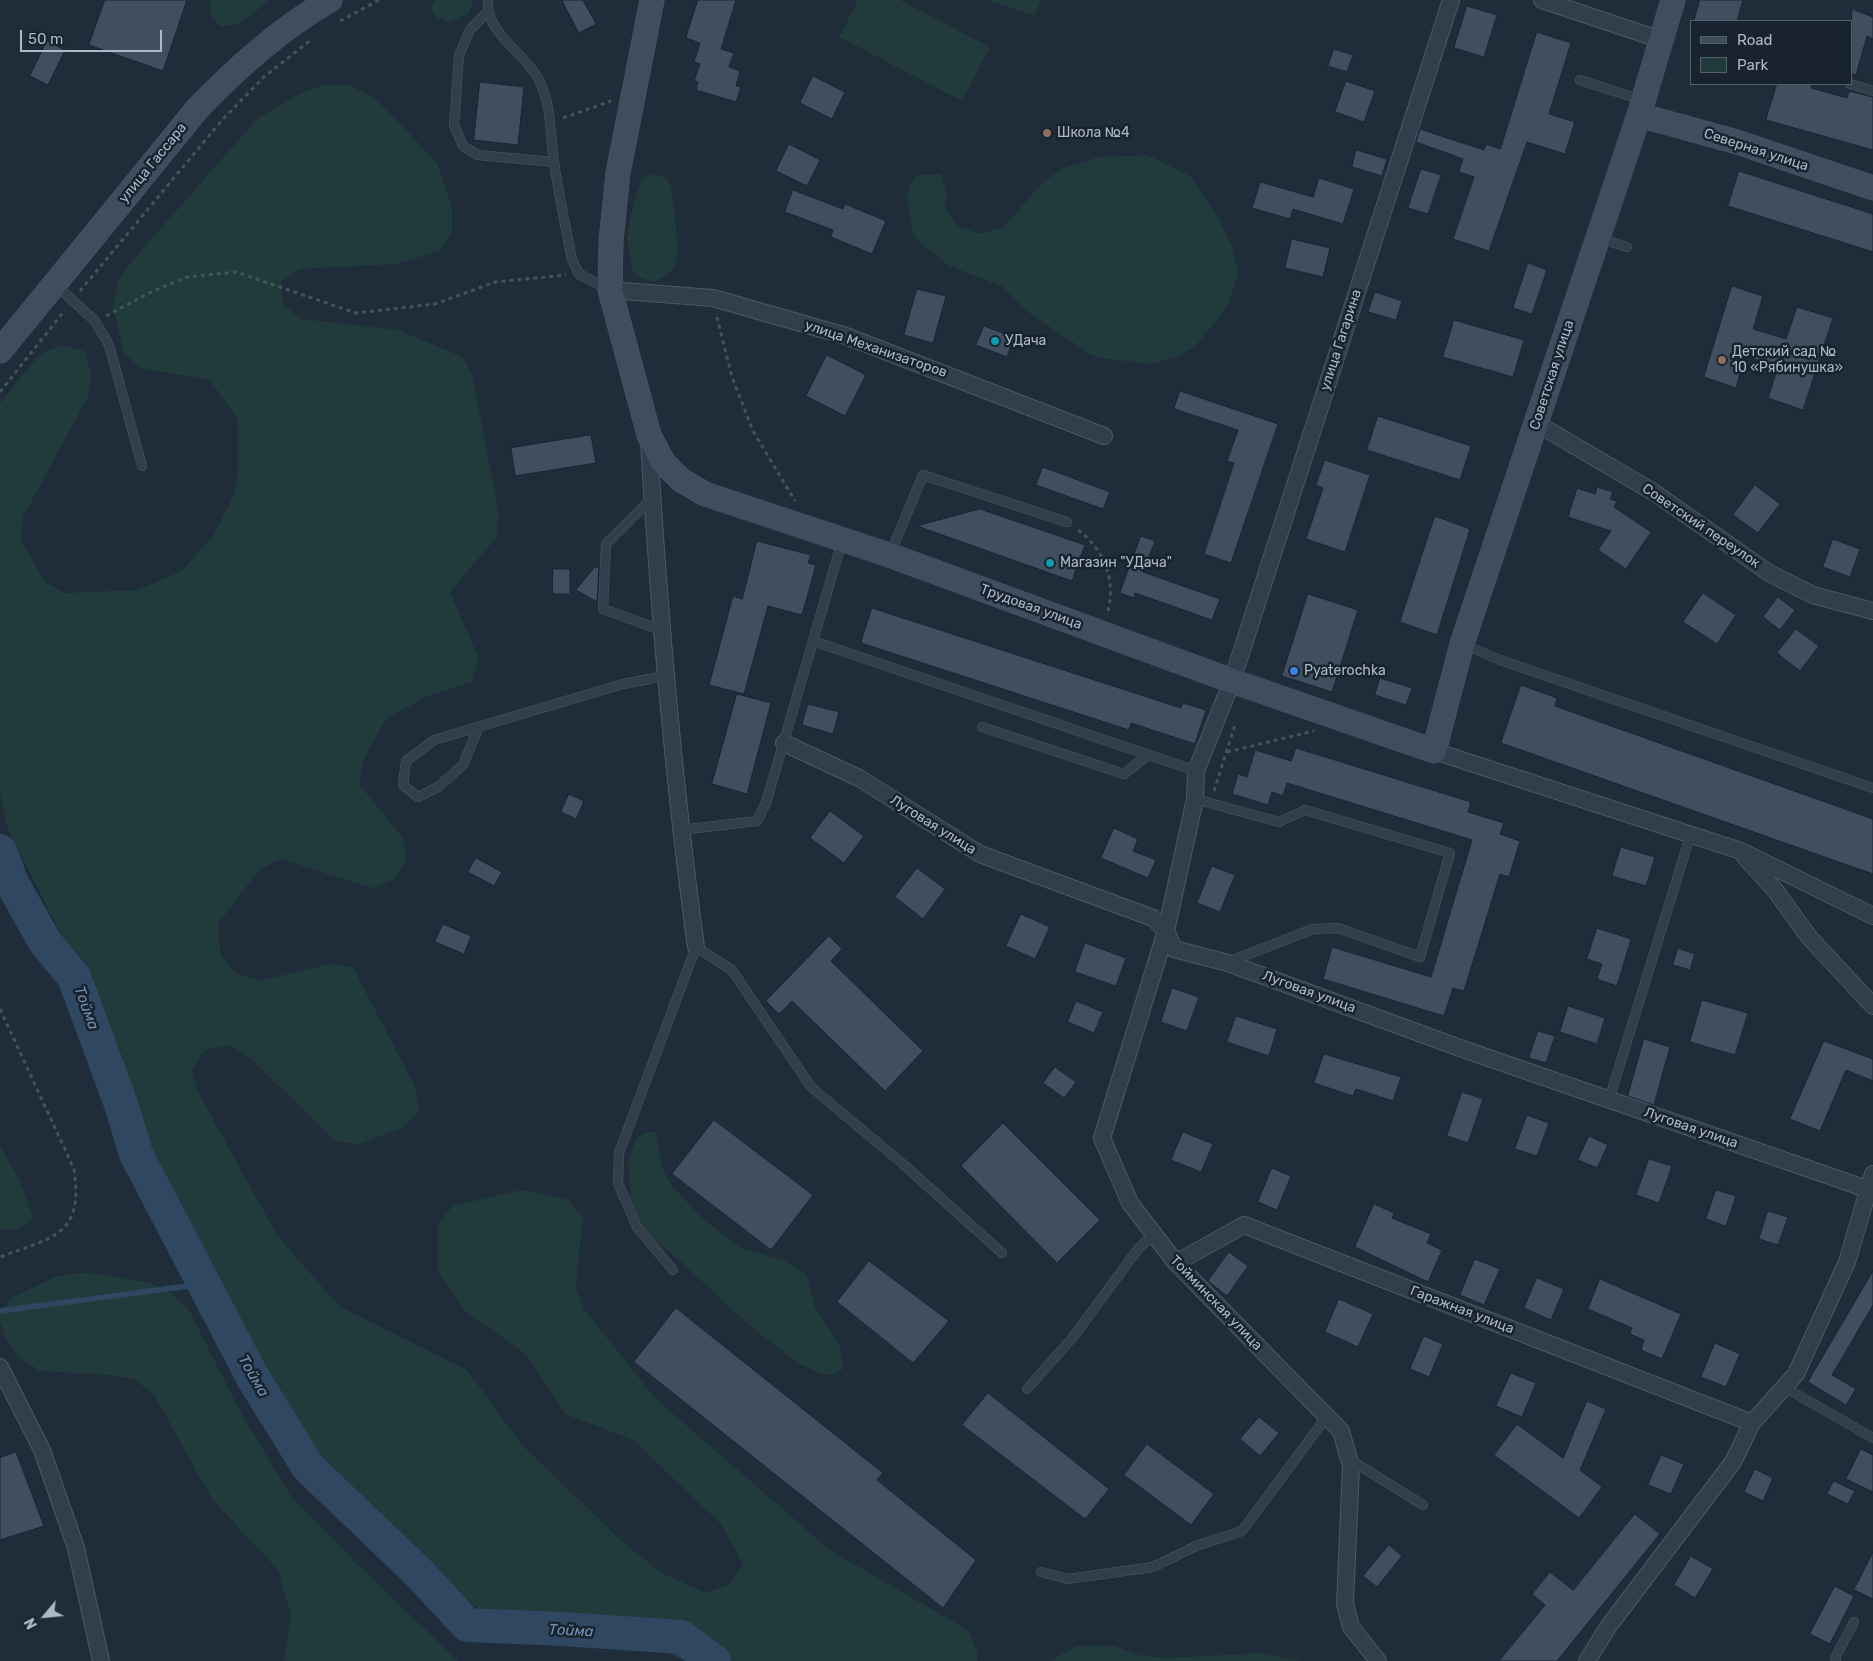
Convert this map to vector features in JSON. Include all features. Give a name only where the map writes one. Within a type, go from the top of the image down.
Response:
[{"type":"street","name":"улица Гассара","points":[[0,350],[198,108],[222,83],[270,41],[330,0]]},
{"type":"street","name":"Трудовая улица","points":[[652,0],[618,173],[611,241],[610,290],[649,435],[663,462],[681,480],[705,494],[890,555],[1232,680],[1434,751]]},
{"type":"street","name":"улица Гагарина","points":[[1202,801],[1196,771],[1232,680],[1451,0]]},
{"type":"street","points":[[1542,0],[1661,40]]},
{"type":"street","name":"Советская улица","points":[[1434,751],[1462,644],[1641,108],[1673,0]]},
{"type":"street","name":"Северная улица","points":[[1641,108],[1873,188]]},
{"type":"street","name":"улица Механизаторов","points":[[610,290],[713,298],[846,336],[1104,436]]},
{"type":"street","name":"Советский переулок","points":[[1536,423],[1655,493],[1769,573],[1814,595],[1873,611]]},
{"type":"street","points":[[649,435],[665,676],[680,830],[696,947]]},
{"type":"street","name":"Луговая улица","points":[[784,742],[859,778],[980,854],[1153,918],[1166,931],[1174,949],[1228,962],[1609,1100],[1870,1182]]},
{"type":"street","points":[[1434,751],[1741,851],[1873,916]]},
{"type":"street","name":"Тойминская улица","points":[[1202,801],[1166,931],[1102,1138],[1130,1203],[1176,1263],[1341,1431],[1351,1466],[1346,1604],[1351,1627],[1378,1661]]},
{"type":"street","points":[[1741,851],[1775,890],[1809,937],[1873,1006]]},
{"type":"street","points":[[1587,1661],[1608,1627],[1733,1462],[1752,1423],[1796,1374],[1847,1262],[1870,1182]]},
{"type":"street","name":"Гаражная улица","points":[[1176,1263],[1244,1226],[1752,1423]]},
{"type":"street","points":[[0,1366],[42,1450],[76,1548],[101,1661]]},
{"type":"lane","points":[[488,0],[487,12],[500,32],[537,77],[545,96],[551,123],[554,162],[572,260],[579,274],[610,290]]},
{"type":"lane","points":[[487,12],[470,30],[459,54],[454,125],[456,133],[463,146],[478,155],[554,162]]},
{"type":"lane","points":[[1580,80],[1641,108]]},
{"type":"lane","points":[[1853,85],[1873,91]]},
{"type":"lane","points":[[1598,238],[1627,247]]},
{"type":"lane","points":[[54,284],[96,321],[109,345],[142,466]]},
{"type":"lane","points":[[890,555],[923,475],[1067,522]]},
{"type":"lane","points":[[652,498],[606,544],[603,609],[661,630]]},
{"type":"lane","points":[[680,830],[757,820],[766,803],[843,540]]},
{"type":"lane","points":[[813,641],[1196,771]]},
{"type":"lane","points":[[1462,644],[1500,660],[1873,788]]},
{"type":"lane","points":[[479,726],[463,764],[438,787],[418,797],[404,784],[406,761],[434,740],[479,726],[623,684],[665,676]]},
{"type":"lane","points":[[982,726],[1124,774],[1148,755]]},
{"type":"lane","points":[[1202,801],[1279,822],[1305,810],[1450,853],[1420,957],[1338,928],[1313,929],[1228,962]]},
{"type":"lane","points":[[1609,1100],[1691,834]]},
{"type":"lane","points":[[673,1270],[637,1226],[618,1184],[619,1153],[696,947],[732,970],[811,1088],[903,1164],[1002,1253]]},
{"type":"lane","points":[[1027,1389],[1073,1337],[1138,1249],[1154,1234]]},
{"type":"lane","points":[[1784,1387],[1873,1438]]},
{"type":"lane","points":[[1041,1572],[1068,1579],[1153,1567],[1196,1546],[1242,1531],[1327,1416]]},
{"type":"lane","points":[[1349,1459],[1423,1505]]},
{"type":"lane","points":[[1836,1661],[1835,1658],[1854,1622]]},
{"type":"path","points":[[333,25],[379,0]]},
{"type":"path","points":[[0,392],[73,299],[222,120],[264,77],[317,35]]},
{"type":"path","points":[[570,116],[611,101]]},
{"type":"path","points":[[96,321],[150,292],[188,277],[236,272],[356,313],[434,304],[495,282],[579,274]]},
{"type":"path","points":[[713,298],[732,378],[753,430],[796,502],[803,505]]},
{"type":"path","points":[[1067,522],[1090,538],[1104,561],[1112,585],[1112,600],[1107,616]]},
{"type":"path","points":[[1227,752],[1352,722]]},
{"type":"path","points":[[1202,801],[1227,752],[1236,724]]},
{"type":"path","points":[[0,1010],[74,1168],[77,1192],[74,1209],[67,1226],[49,1238],[0,1257]]},
{"type":"green space","points":[[209,0],[268,0],[247,19],[228,26],[220,26],[212,17]]},
{"type":"green space","points":[[435,0],[473,0],[469,13],[450,22],[436,17],[431,8]]},
{"type":"green space","points":[[858,0],[900,0],[990,47],[962,101],[839,37]]},
{"type":"green space","points":[[987,0],[1040,0],[1035,16]]},
{"type":"green space","points":[[323,85],[347,85],[369,94],[387,110],[437,163],[452,206],[452,230],[441,250],[397,264],[300,269],[281,282],[283,305],[302,319],[398,330],[463,357],[473,378],[499,515],[496,538],[450,592],[479,659],[472,682],[427,696],[385,720],[363,761],[359,784],[403,838],[406,860],[394,880],[372,888],[281,859],[259,870],[218,924],[221,956],[237,974],[259,981],[330,964],[353,967],[416,1089],[419,1112],[402,1128],[359,1144],[335,1141],[249,1057],[229,1045],[205,1050],[192,1069],[198,1092],[277,1235],[339,1306],[467,1370],[522,1445],[625,1544],[662,1573],[706,1593],[730,1584],[743,1564],[721,1524],[633,1440],[565,1414],[526,1354],[466,1312],[438,1273],[438,1225],[452,1206],[521,1190],[567,1199],[583,1217],[576,1287],[584,1309],[655,1398],[831,1551],[968,1630],[977,1652],[977,1661],[685,1661],[581,1613],[510,1620],[466,1603],[324,1469],[157,1196],[121,1104],[106,1024],[7,827],[0,791],[0,403],[39,355],[61,345],[85,351],[91,373],[89,395],[23,517],[21,540],[45,582],[66,593],[137,590],[180,572],[213,537],[235,493],[238,469],[238,419],[209,379],[141,369],[123,352],[113,305],[118,282],[131,262],[258,118],[301,93]]},
{"type":"green space","points":[[1147,155],[1190,176],[1219,219],[1234,251],[1238,275],[1226,308],[1195,347],[1174,358],[1150,364],[1102,358],[1090,354],[1028,312],[1003,287],[948,265],[919,242],[912,232],[907,196],[910,185],[917,175],[941,174],[947,196],[945,207],[959,227],[981,234],[1004,227],[1044,181],[1064,168],[1099,157]]},
{"type":"green space","points":[[651,174],[660,176],[668,181],[673,196],[677,246],[675,266],[668,274],[654,282],[635,276],[628,250],[628,227],[633,204],[642,179]]},
{"type":"green space","points":[[656,1131],[661,1164],[671,1185],[703,1219],[741,1248],[785,1261],[806,1274],[815,1307],[840,1346],[843,1369],[833,1375],[821,1374],[798,1363],[750,1326],[679,1260],[646,1233],[631,1200],[628,1163],[635,1140],[644,1133]]},
{"type":"green space","points":[[0,1146],[20,1181],[33,1217],[19,1229],[0,1230]]},
{"type":"green space","points":[[78,1273],[102,1274],[149,1283],[170,1293],[188,1308],[241,1413],[292,1498],[359,1566],[458,1661],[284,1661],[291,1616],[278,1570],[212,1499],[153,1393],[133,1379],[111,1375],[40,1371],[20,1358],[6,1339],[0,1322],[0,1313],[13,1297],[55,1277]]},
{"type":"green space","points":[[1076,1646],[1114,1646],[1138,1655],[1167,1658],[1264,1653],[1300,1661],[1051,1661]]},
{"type":"building","points":[[105,0],[187,0],[163,71],[89,45]]},
{"type":"building","points":[[562,0],[583,0],[596,24],[579,33]]},
{"type":"building","points":[[698,0],[736,0],[721,49],[734,53],[729,67],[740,71],[736,86],[741,87],[736,102],[696,90],[698,82],[694,81],[700,64],[694,62],[700,43],[686,38]]},
{"type":"building","points":[[1700,0],[1743,0],[1737,20],[1694,20]]},
{"type":"building","points":[[1467,6],[1497,15],[1484,57],[1454,48]]},
{"type":"building","points":[[1852,9],[1873,17],[1873,39],[1867,36],[1856,75],[1853,74]]},
{"type":"building","points":[[1537,32],[1571,43],[1549,114],[1575,122],[1565,154],[1527,142],[1489,251],[1453,239],[1474,177],[1459,172],[1463,159],[1416,142],[1420,129],[1484,150],[1486,144],[1500,149]]},
{"type":"building","points":[[47,41],[65,50],[48,85],[30,76]]},
{"type":"building","points":[[1334,49],[1353,55],[1347,72],[1328,66]]},
{"type":"building","points":[[813,76],[845,92],[832,119],[800,103]]},
{"type":"building","points":[[1346,81],[1375,91],[1364,122],[1335,112]]},
{"type":"building","points":[[480,82],[524,87],[518,145],[474,140]]},
{"type":"building","points":[[1777,85],[1812,85],[1811,88],[1847,98],[1849,91],[1873,97],[1873,150],[1766,120]]},
{"type":"building","points":[[789,144],[820,160],[807,186],[776,171]]},
{"type":"building","points":[[1356,150],[1387,159],[1382,176],[1352,167]]},
{"type":"building","points":[[1421,169],[1441,175],[1428,214],[1408,208]]},
{"type":"building","points":[[1739,171],[1873,214],[1873,252],[1728,206]]},
{"type":"building","points":[[1319,178],[1354,189],[1343,224],[1293,209],[1290,219],[1252,208],[1260,182],[1313,197]]},
{"type":"building","points":[[793,190],[843,209],[845,204],[886,221],[872,254],[831,237],[833,230],[785,212]]},
{"type":"building","points":[[1292,239],[1330,248],[1323,277],[1285,268]]},
{"type":"building","points":[[1528,263],[1547,270],[1532,314],[1513,308]]},
{"type":"building","points":[[1732,286],[1763,296],[1753,329],[1786,339],[1797,307],[1833,318],[1803,410],[1768,398],[1778,367],[1745,356],[1736,388],[1704,377]]},
{"type":"building","points":[[917,289],[946,296],[933,343],[904,335]]},
{"type":"building","points":[[1375,292],[1402,301],[1396,320],[1368,312]]},
{"type":"building","points":[[1454,320],[1524,340],[1513,377],[1443,357]]},
{"type":"building","name":"УДача","points":[[984,326],[1014,337],[1007,357],[976,345]]},
{"type":"building","points":[[827,355],[866,375],[845,416],[806,396]]},
{"type":"building","points":[[1180,391],[1278,424],[1231,563],[1204,554],[1234,463],[1227,461],[1238,430],[1174,409]]},
{"type":"building","points":[[1378,416],[1471,446],[1460,480],[1367,450]]},
{"type":"building","points":[[591,435],[596,463],[515,476],[511,448]]},
{"type":"building","points":[[1325,460],[1370,475],[1345,552],[1306,539],[1323,488],[1316,485]]},
{"type":"building","points":[[1043,467],[1110,492],[1103,509],[1036,485]]},
{"type":"building","points":[[1755,485],[1780,504],[1758,533],[1733,515]]},
{"type":"building","points":[[1597,487],[1613,492],[1610,499],[1617,501],[1614,507],[1651,532],[1626,569],[1598,550],[1611,531],[1568,517],[1577,488],[1595,494]]},
{"type":"building","name":"Магазин \"УДача\"","points":[[980,509],[1085,545],[1072,581],[917,526]]},
{"type":"building","points":[[1435,516],[1470,529],[1437,635],[1400,622]]},
{"type":"building","points":[[1141,536],[1155,541],[1143,572],[1220,599],[1212,620],[1135,593],[1134,598],[1120,593]]},
{"type":"building","points":[[1833,539],[1860,549],[1850,577],[1823,567]]},
{"type":"building","points":[[757,541],[811,555],[808,563],[816,565],[802,615],[768,606],[744,694],[709,685],[733,596],[742,599]]},
{"type":"building","points":[[595,567],[599,567],[597,602],[576,590]]},
{"type":"building","points":[[553,569],[570,569],[570,594],[553,594]]},
{"type":"building","points":[[1703,593],[1736,615],[1717,644],[1683,622]]},
{"type":"building","points":[[1308,594],[1358,610],[1332,692],[1282,676]]},
{"type":"building","points":[[1778,597],[1795,610],[1780,630],[1763,617]]},
{"type":"building","points":[[872,608],[1181,708],[1183,703],[1206,710],[1195,744],[1131,723],[1129,730],[861,643]]},
{"type":"building","points":[[1796,629],[1819,646],[1800,671],[1777,653]]},
{"type":"building","points":[[1380,678],[1412,688],[1406,705],[1375,695]]},
{"type":"building","points":[[1521,685],[1557,698],[1555,706],[1873,819],[1873,874],[1501,743]]},
{"type":"building","points":[[737,694],[771,703],[747,794],[712,784]]},
{"type":"building","points":[[808,704],[839,712],[833,734],[802,725]]},
{"type":"building","points":[[1296,748],[1471,802],[1468,812],[1504,823],[1500,834],[1520,841],[1509,877],[1500,874],[1464,991],[1453,988],[1444,1016],[1323,979],[1332,947],[1431,977],[1472,840],[1287,783],[1283,796],[1272,792],[1268,805],[1232,794],[1238,774],[1247,777],[1255,750],[1291,761]]},
{"type":"building","points":[[569,794],[584,801],[576,819],[561,812]]},
{"type":"building","points":[[830,811],[864,836],[844,863],[810,838]]},
{"type":"building","points":[[1114,828],[1138,839],[1133,851],[1156,860],[1148,878],[1101,858]]},
{"type":"building","points":[[1621,847],[1655,857],[1646,886],[1612,876]]},
{"type":"building","points":[[476,858],[502,872],[494,886],[468,872]]},
{"type":"building","points":[[1212,866],[1235,875],[1220,912],[1197,903]]},
{"type":"building","points":[[917,868],[945,889],[923,919],[895,897]]},
{"type":"building","points":[[1021,914],[1050,927],[1035,959],[1006,946]]},
{"type":"building","points":[[443,924],[471,936],[464,954],[435,942]]},
{"type":"building","points":[[1597,928],[1631,939],[1617,986],[1597,979],[1602,964],[1587,959]]},
{"type":"building","points":[[829,936],[842,949],[831,961],[923,1051],[885,1091],[792,1001],[779,1014],[766,1001]]},
{"type":"building","points":[[1085,943],[1126,958],[1116,986],[1075,972]]},
{"type":"building","points":[[1678,948],[1695,954],[1690,970],[1673,965]]},
{"type":"building","points":[[1172,988],[1199,997],[1187,1031],[1161,1022]]},
{"type":"building","points":[[1702,1000],[1748,1013],[1735,1055],[1690,1042]]},
{"type":"building","points":[[1076,1001],[1103,1012],[1094,1033],[1068,1022]]},
{"type":"building","points":[[1568,1006],[1605,1018],[1597,1044],[1560,1032]]},
{"type":"building","points":[[1236,1016],[1277,1029],[1269,1056],[1227,1042]]},
{"type":"building","points":[[1538,1031],[1555,1036],[1546,1063],[1529,1058]]},
{"type":"building","points":[[1644,1039],[1670,1047],[1654,1105],[1628,1096]]},
{"type":"building","points":[[1824,1041],[1873,1059],[1873,1081],[1846,1070],[1820,1131],[1790,1119]]},
{"type":"building","points":[[1324,1054],[1401,1077],[1393,1101],[1356,1089],[1353,1096],[1314,1083]]},
{"type":"building","points":[[1055,1067],[1076,1082],[1064,1098],[1043,1083]]},
{"type":"building","points":[[1462,1092],[1483,1099],[1468,1143],[1447,1136]]},
{"type":"building","points":[[1527,1115],[1549,1123],[1537,1156],[1515,1149]]},
{"type":"building","points":[[714,1120],[813,1195],[771,1250],[672,1174]]},
{"type":"building","points":[[1003,1123],[1100,1220],[1057,1263],[961,1166]]},
{"type":"building","points":[[1183,1132],[1213,1144],[1201,1172],[1171,1160]]},
{"type":"building","points":[[1589,1136],[1608,1145],[1597,1168],[1578,1160]]},
{"type":"building","points":[[1649,1159],[1672,1166],[1659,1203],[1636,1195]]},
{"type":"building","points":[[1272,1168],[1291,1176],[1277,1210],[1258,1202]]},
{"type":"building","points":[[1716,1190],[1736,1196],[1726,1226],[1706,1219]]},
{"type":"building","points":[[1374,1204],[1394,1213],[1392,1218],[1431,1234],[1427,1243],[1442,1250],[1428,1282],[1355,1247]]},
{"type":"building","points":[[1768,1211],[1788,1217],[1778,1245],[1759,1239]]},
{"type":"building","points":[[1229,1252],[1248,1266],[1227,1296],[1208,1281]]},
{"type":"building","points":[[1475,1259],[1500,1269],[1484,1305],[1460,1295]]},
{"type":"building","points":[[869,1261],[949,1321],[913,1363],[837,1302]]},
{"type":"building","points":[[1873,1271],[1873,1305],[1832,1375],[1856,1389],[1846,1405],[1808,1382]]},
{"type":"building","points":[[1537,1278],[1564,1289],[1551,1320],[1524,1308]]},
{"type":"building","points":[[1600,1279],[1681,1314],[1662,1359],[1641,1350],[1644,1340],[1630,1334],[1632,1328],[1588,1309]]},
{"type":"building","points":[[1339,1299],[1373,1314],[1358,1347],[1325,1332]]},
{"type":"building","points":[[676,1308],[883,1473],[877,1480],[976,1560],[943,1608],[634,1362]]},
{"type":"building","points":[[1424,1336],[1443,1344],[1429,1377],[1410,1369]]},
{"type":"building","points":[[1715,1343],[1740,1354],[1726,1387],[1701,1377]]},
{"type":"building","points":[[1511,1373],[1536,1383],[1522,1417],[1496,1406]]},
{"type":"building","points":[[988,1393],[1109,1489],[1085,1519],[962,1425]]},
{"type":"building","points":[[1587,1401],[1606,1409],[1580,1470],[1602,1487],[1579,1518],[1494,1455],[1517,1424],[1563,1458]]},
{"type":"building","points":[[1259,1417],[1279,1433],[1260,1456],[1240,1439]]},
{"type":"building","points":[[1147,1444],[1214,1494],[1191,1525],[1124,1475]]},
{"type":"building","points":[[1861,1449],[1873,1455],[1873,1492],[1846,1479]]},
{"type":"building","points":[[16,1452],[44,1526],[0,1540],[0,1458]]},
{"type":"building","points":[[1661,1455],[1684,1464],[1671,1494],[1648,1485]]},
{"type":"building","points":[[1755,1469],[1773,1478],[1763,1501],[1744,1492]]},
{"type":"building","points":[[1834,1481],[1855,1491],[1848,1504],[1827,1494]]},
{"type":"building","points":[[1635,1514],[1660,1534],[1557,1661],[1499,1661],[1545,1605],[1532,1594],[1550,1572],[1573,1590]]},
{"type":"building","points":[[1389,1545],[1402,1556],[1377,1587],[1363,1576]]},
{"type":"building","points":[[1873,1552],[1873,1599],[1854,1590]]},
{"type":"building","points":[[1691,1556],[1713,1569],[1695,1598],[1674,1585]]},
{"type":"building","points":[[1835,1586],[1854,1596],[1830,1644],[1810,1634]]},
{"type":"waterway","name":"Тойма","points":[[0,851],[12,883],[45,942],[74,977],[121,1104],[136,1154],[252,1376],[308,1467],[420,1574],[467,1625],[681,1637],[714,1661]]},
{"type":"waterway","points":[[0,1311],[203,1284]]},
{"type":"place","name":"Школа №4","points":[[1047,133]]},
{"type":"place","name":"УДача","points":[[995,341]]},
{"type":"place","name":"Детский сад № 10 «Рябинушка»","points":[[1722,360]]},
{"type":"place","name":"Магазин \"УДача\"","points":[[1050,563]]},
{"type":"place","name":"Pyaterochka","points":[[1294,671]]}]
